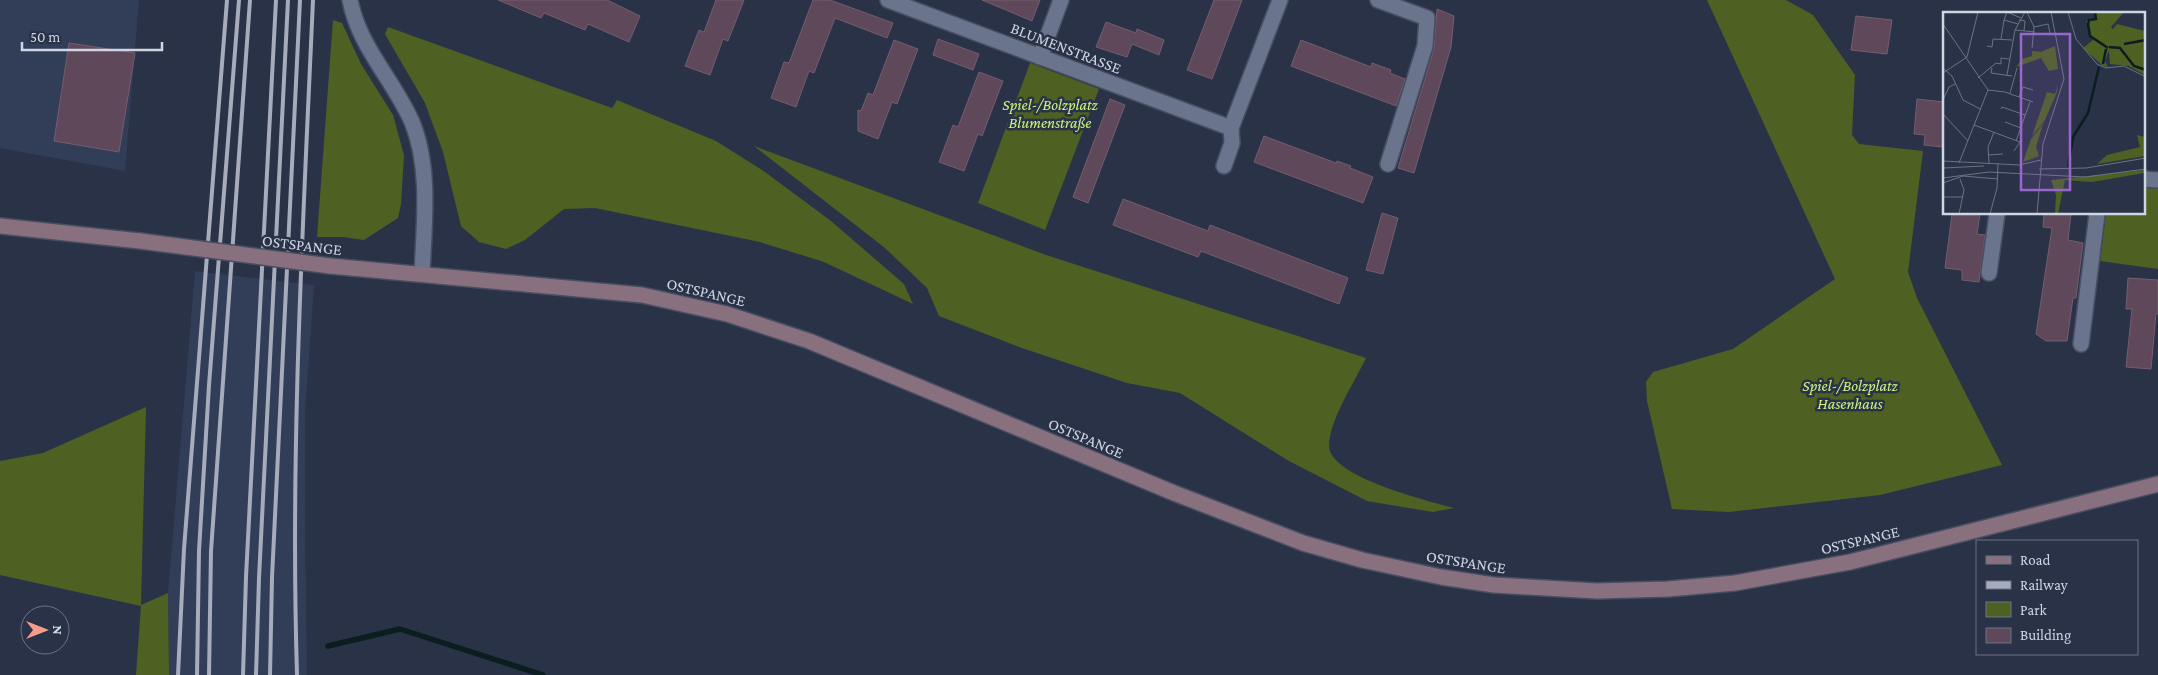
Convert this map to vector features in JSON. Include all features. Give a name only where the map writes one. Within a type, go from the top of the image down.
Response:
[{"type":"main road","name":"OSTSPANGE","points":[[0,226],[140,241],[330,266],[642,295],[727,314],[818,344],[1174,493],[1303,543],[1388,566],[1441,577],[1494,584],[1597,591],[1668,589],[1735,583],[1850,562],[2158,484]]},
{"type":"street","points":[[350,0],[353,16],[362,39],[401,99],[413,124],[420,156],[424,191],[422,274]]},
{"type":"street","name":"BLUMENSTRASSE","points":[[888,0],[1231,128]]},
{"type":"street","points":[[1040,57],[1061,0]]},
{"type":"street","points":[[1224,166],[1232,143],[1231,128],[1280,0]]},
{"type":"street","points":[[1378,0],[1427,18],[1425,46],[1388,164]]},
{"type":"street","points":[[1989,273],[1997,215]]},
{"type":"street","points":[[2081,344],[2098,215]]},
{"type":"shaded area","points":[[0,0],[139,0],[125,171],[0,148]]},
{"type":"shaded area","points":[[195,271],[314,285],[305,412],[307,675],[169,675],[168,593]]},
{"type":"green space","name":"Spiel-/Bolzplatz Hasenhaus","points":[[1707,0],[1786,0],[1813,15],[1855,75],[1852,135],[1859,144],[1923,151],[1908,272],[1917,298],[2002,465],[1880,495],[1729,512],[1672,509],[1647,401],[1646,382],[1653,372],[1733,349],[1835,279]]},
{"type":"green space","points":[[333,20],[342,23],[361,64],[393,115],[404,155],[401,204],[398,218],[364,240],[343,237],[317,237]]},
{"type":"green space","points":[[388,27],[612,108],[617,100],[716,141],[765,172],[831,221],[904,284],[913,304],[824,262],[760,242],[595,208],[564,209],[525,240],[506,249],[479,242],[461,226],[443,152],[425,103],[385,34]]},
{"type":"green space","name":"Spiel-/Bolzplatz Blumenstraße","points":[[1030,63],[1099,89],[1045,230],[978,203]]},
{"type":"green space","points":[[754,146],[1046,255],[1366,358],[1338,412],[1330,435],[1329,445],[1333,457],[1345,467],[1382,486],[1454,508],[1433,512],[1367,501],[1289,461],[1180,393],[1127,383],[1022,348],[939,316],[927,288],[885,248]]},
{"type":"green space","points":[[2146,187],[2158,189],[2158,269],[2100,261],[2106,215],[2146,215]]},
{"type":"green space","points":[[146,407],[141,605],[168,593],[169,675],[136,675],[141,606],[0,575],[0,461],[43,453]]},
{"type":"building","points":[[498,0],[607,0],[640,16],[629,42],[588,24],[585,30],[544,13],[541,18]]},
{"type":"building","points":[[716,0],[744,0],[728,41],[723,39],[710,75],[685,66],[699,30],[704,32]]},
{"type":"building","points":[[813,0],[830,0],[893,23],[887,38],[835,18],[814,73],[809,71],[796,107],[771,98],[784,62],[789,63]]},
{"type":"building","points":[[982,0],[1040,0],[1032,21]]},
{"type":"building","points":[[1214,0],[1242,0],[1212,79],[1187,70]]},
{"type":"building","points":[[1437,9],[1454,16],[1451,47],[1414,173],[1398,168],[1434,49]]},
{"type":"building","points":[[1856,16],[1892,20],[1887,54],[1851,50]]},
{"type":"building","points":[[1106,22],[1136,33],[1137,29],[1164,40],[1159,55],[1132,44],[1127,57],[1096,47]]},
{"type":"building","points":[[938,39],[979,54],[973,70],[933,55]]},
{"type":"building","points":[[894,40],[918,49],[897,104],[892,102],[878,139],[858,131],[858,110],[861,111],[868,93],[873,95]]},
{"type":"building","points":[[1301,40],[1371,67],[1372,63],[1391,70],[1390,73],[1405,79],[1396,106],[1291,66]]},
{"type":"building","points":[[69,43],[135,53],[119,152],[54,141]]},
{"type":"building","points":[[979,72],[1003,81],[982,136],[978,134],[964,171],[939,162],[953,125],[958,127]]},
{"type":"building","points":[[1110,99],[1125,105],[1088,203],[1073,197]]},
{"type":"building","points":[[1917,99],[1943,102],[1942,147],[1924,145],[1925,135],[1914,134]]},
{"type":"building","points":[[1264,136],[1336,163],[1337,161],[1351,166],[1350,168],[1373,177],[1363,203],[1254,162]]},
{"type":"building","points":[[1123,199],[1208,231],[1210,225],[1348,278],[1339,304],[1201,251],[1198,257],[1113,225]]},
{"type":"building","points":[[1382,213],[1398,218],[1383,274],[1366,270]]},
{"type":"building","points":[[1952,215],[1980,215],[1977,234],[1985,235],[1979,282],[1962,280],[1962,270],[1945,268]]},
{"type":"building","points":[[2044,215],[2071,215],[2068,240],[2083,243],[2076,298],[2073,298],[2067,341],[2046,341],[2036,334],[2052,228],[2043,227]]},
{"type":"building","points":[[2128,278],[2158,280],[2158,314],[2156,314],[2151,369],[2126,367],[2132,309],[2126,309]]},
{"type":"waterway","points":[[328,646],[400,629],[543,675]]},
{"type":"railway","points":[[178,675],[184,549],[227,0]]},
{"type":"railway","points":[[197,675],[199,551],[209,385],[239,0]]},
{"type":"railway","points":[[209,675],[211,551],[250,0]]},
{"type":"railway","points":[[243,675],[246,577],[276,0]]},
{"type":"railway","points":[[256,675],[259,578],[288,0]]},
{"type":"railway","points":[[270,675],[272,578],[300,0]]},
{"type":"railway","points":[[297,675],[295,591],[296,422],[313,0]]}]
